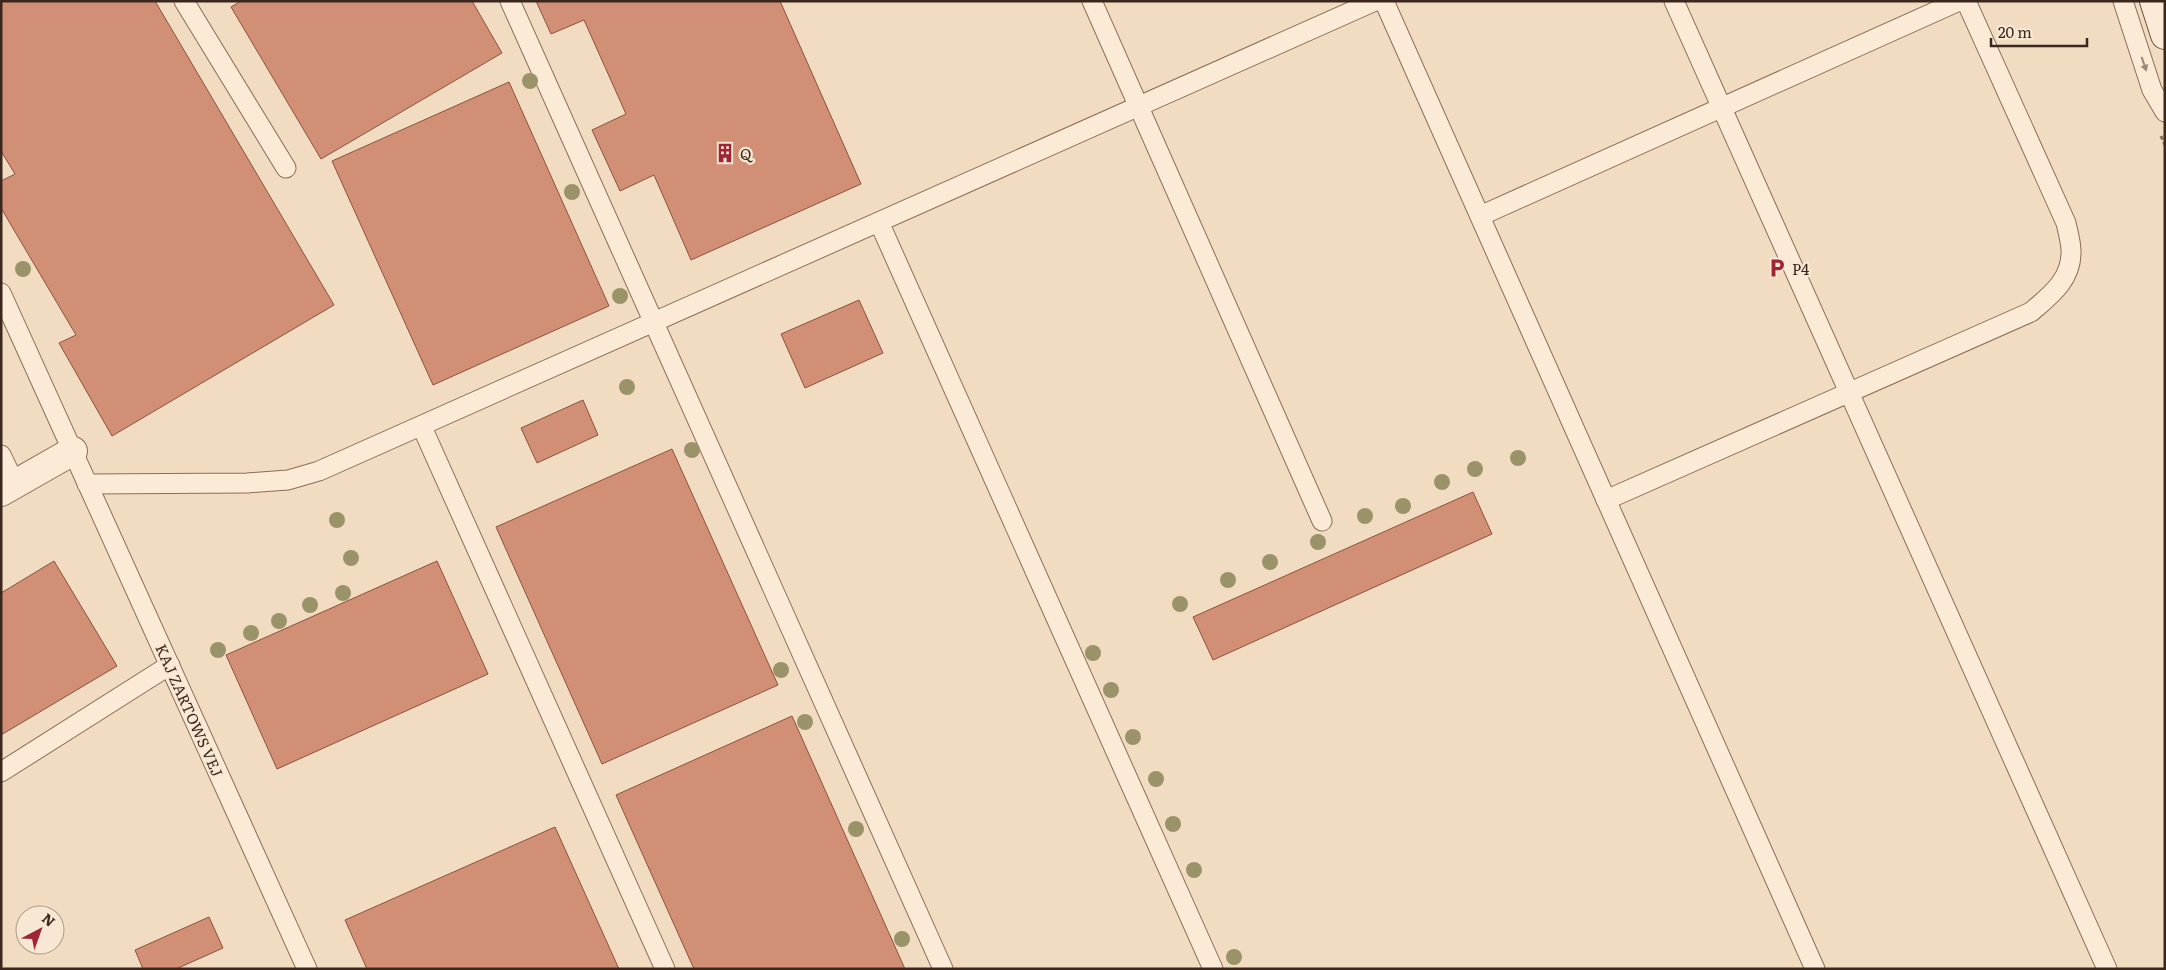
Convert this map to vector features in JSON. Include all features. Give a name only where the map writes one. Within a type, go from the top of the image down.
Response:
[{"type":"street","points":[[2154,1],[2165,35]]},
{"type":"street","points":[[8,488],[73,451]]},
{"type":"lane","points":[[184,1],[286,168]]},
{"type":"lane","points":[[510,1],[944,969]]},
{"type":"lane","points":[[1092,1],[1322,521]]},
{"type":"lane","points":[[88,484],[247,483],[288,480],[319,471],[422,427],[1375,1]]},
{"type":"lane","points":[[1384,1],[1815,969]]},
{"type":"lane","points":[[1674,1],[2107,969]]},
{"type":"lane","points":[[1480,216],[1959,1]]},
{"type":"lane","points":[[1606,500],[2032,312],[2057,289],[2068,273],[2071,251],[2066,223],[1966,1]]},
{"type":"lane","points":[[2123,1],[2152,90],[2165,112]]},
{"type":"lane","points":[[880,222],[1213,969]]},
{"type":"lane","name":"KAJ ZARTOWS VEJ","points":[[1,292],[307,969]]},
{"type":"lane","points":[[422,427],[665,969]]},
{"type":"lane","points":[[1,455],[8,488]]},
{"type":"lane","points":[[1,772],[170,665]]},
{"type":"building","points":[[1,1],[155,1],[334,305],[112,436],[59,343],[76,335],[1,208],[1,181],[15,174],[1,151]]},
{"type":"building","points":[[241,1],[472,1],[502,53],[321,159],[231,7]]},
{"type":"building","name":"Q","points":[[536,1],[780,1],[861,184],[691,260],[654,175],[620,191],[592,130],[626,114],[584,20],[551,34]]},
{"type":"building","points":[[509,82],[609,306],[433,385],[332,161]]},
{"type":"building","points":[[859,300],[883,353],[805,388],[781,334]]},
{"type":"building","points":[[583,400],[598,435],[537,463],[521,428]]},
{"type":"building","points":[[672,449],[778,685],[602,764],[496,527]]},
{"type":"building","points":[[1473,492],[1492,534],[1213,660],[1193,617]]},
{"type":"building","points":[[54,561],[117,666],[1,735],[1,593]]},
{"type":"building","points":[[437,561],[488,674],[277,769],[226,655]]},
{"type":"building","points":[[792,716],[905,969],[694,969],[616,795]]},
{"type":"building","points":[[555,827],[619,969],[367,969],[345,920]]},
{"type":"building","points":[[209,917],[223,948],[176,969],[143,969],[135,950]]},
{"type":"place","name":"Q","points":[[725,153]]},
{"type":"place","name":"P4","points":[[1777,268]]}]
